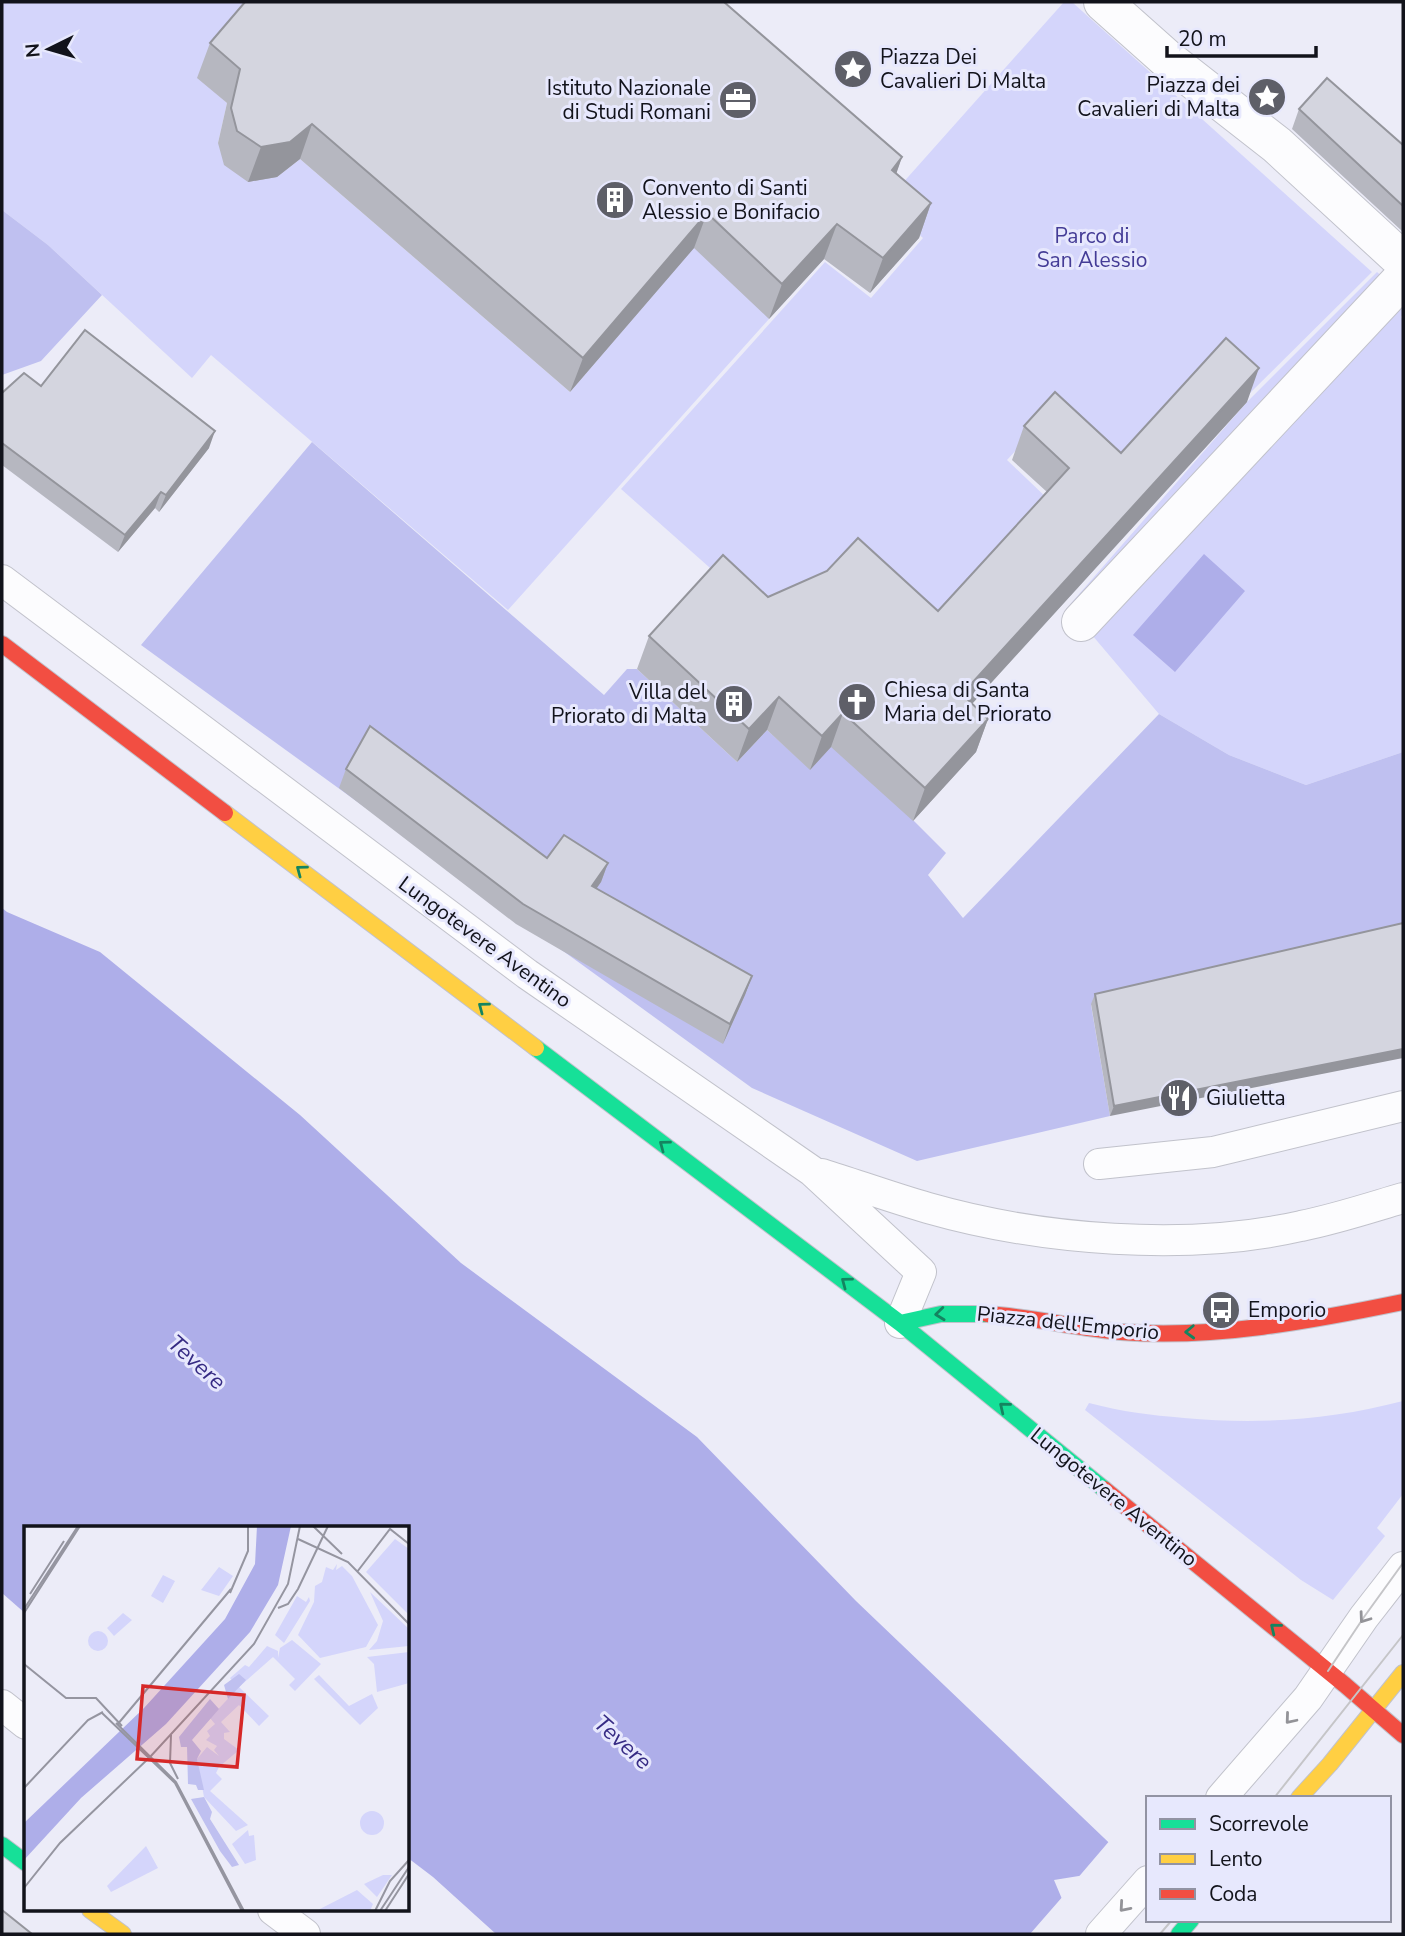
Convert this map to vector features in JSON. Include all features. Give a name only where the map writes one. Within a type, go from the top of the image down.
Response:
[{"type":"main road","name":"Lungotevere Aventino","points":[[2,644],[900,1323],[1328,1671]]},
{"type":"main road","name":"Piazza dell'Emporio","points":[[900,1323],[929,1315],[960,1313],[1123,1332],[1192,1332],[1307,1322],[1403,1303]]},
{"type":"main road","points":[[1328,1671],[1403,1735]]},
{"type":"main road","points":[[1301,1796],[1403,1673]]},
{"type":"main road","points":[[2,1844],[24,1861]]},
{"type":"main road","points":[[93,1912],[123,1934]]},
{"type":"street","points":[[1103,2],[1167,59],[1277,145],[1403,261]]},
{"type":"street","points":[[1081,622],[1403,278]]},
{"type":"lane","name":"Lungotevere Aventino","points":[[2,580],[527,974],[812,1171],[921,1272],[900,1323]]},
{"type":"lane","points":[[1099,1164],[1213,1152],[1403,1106]]},
{"type":"lane","points":[[812,1171],[929,1209],[1044,1233],[1105,1238],[1166,1240],[1247,1234],[1299,1227],[1403,1198]]},
{"type":"lane","points":[[1223,1796],[1328,1671],[1364,1617],[1403,1567]]},
{"type":"lane","points":[[2,1705],[24,1722]]},
{"type":"lane","points":[[1101,1934],[1146,1883]]},
{"type":"lane","points":[[275,1912],[305,1934]]},
{"type":"green space","points":[[2,2],[262,2],[198,77],[227,103],[218,143],[277,177],[300,159],[570,392],[731,204],[769,319],[508,610],[211,355],[192,378],[48,245],[2,210]]},
{"type":"green space","name":"Parco di San Alessio","points":[[1064,2],[1072,2],[1372,272],[1246,397],[1124,462],[1043,421],[1007,460],[1051,502],[926,640],[776,617],[718,575],[621,489],[825,262],[871,298],[923,238],[884,204]]},
{"type":"green space","points":[[1377,272],[1403,295],[1403,752],[1306,785],[1229,755],[1159,714],[1081,622],[1066,609],[1247,402]]},
{"type":"green space","points":[[1403,1401],[1403,1494],[1377,1528],[1385,1536],[1333,1600],[1301,1580],[1085,1410],[1089,1403],[1172,1417],[1267,1421],[1349,1413]]},
{"type":"shaded area","points":[[2,210],[48,245],[102,295],[41,361],[2,375]]},
{"type":"shaded area","points":[[312,442],[604,695],[627,669],[637,669],[737,762],[767,730],[810,769],[835,742],[946,853],[928,875],[963,918],[1159,714],[1229,755],[1306,785],[1403,752],[1403,933],[1091,1005],[1110,1116],[917,1161],[752,1088],[141,645]]},
{"type":"water","points":[[1204,554],[1245,591],[1175,672],[1133,635]]},
{"type":"water","name":"Tevere","points":[[2,908],[100,952],[300,1115],[461,1263],[697,1437],[856,1601],[1146,1878],[1146,1922],[1149,1922],[1154,1934],[1085,1875],[1054,1880],[1070,1918],[1087,1934],[496,1934],[410,1860],[410,1526],[24,1526],[24,1612],[2,1593]]},
{"type":"pier","points":[[1111,1839],[1146,1873],[1146,1922],[1196,1922],[1207,1934],[1148,1934],[1084,1879],[1076,1880]]},
{"type":"pier","points":[[1064,1895],[1073,1916],[1091,1934],[1030,1934]]},
{"type":"building","name":"Convento di Santi Alessio e Bonifacio","points":[[245,2],[724,2],[902,157],[892,170],[931,203],[883,258],[837,224],[782,284],[707,213],[583,358],[312,124],[290,142],[261,147],[237,131],[231,108],[240,69],[210,43]]},
{"type":"building","points":[[1327,78],[1403,145],[1403,206],[1299,109]]},
{"type":"building","points":[[85,330],[215,431],[166,495],[161,492],[125,535],[2,443],[2,393],[24,373],[41,386]]},
{"type":"building","points":[[1226,338],[1259,368],[962,694],[988,719],[925,788],[843,713],[822,736],[779,697],[749,729],[649,636],[723,555],[768,597],[827,571],[858,538],[938,611],[1069,468],[1024,426],[1055,392],[1121,453]]},
{"type":"building","points":[[370,726],[547,858],[564,835],[608,863],[592,886],[752,976],[730,1024],[523,904],[346,769]]},
{"type":"building","points":[[1403,923],[1403,1049],[1114,1106],[1095,994]]},
{"type":"building","points":[[2,1910],[32,1934],[2,1934]]},
{"type":"tram line","points":[[1328,1671],[1403,1563]]},
{"type":"tram line","points":[[1276,1796],[1403,1635]]},
{"type":"tram line","points":[[1160,1934],[1170,1922]]},
{"type":"traffic: fast","points":[[536,1048],[900,1323],[941,1314],[987,1314]]},
{"type":"traffic: fast","points":[[900,1323],[1104,1489]]},
{"type":"traffic: fast","points":[[2,1845],[24,1862]]},
{"type":"traffic: fast","points":[[1179,1934],[1189,1922]]},
{"type":"traffic: slow","points":[[225,813],[536,1048]]},
{"type":"traffic: slow","points":[[1301,1796],[1403,1673]]},
{"type":"traffic: slow","points":[[93,1912],[123,1934]]},
{"type":"traffic: jam","points":[[2,644],[225,813]]},
{"type":"traffic: jam","points":[[987,1314],[1121,1332],[1192,1333],[1298,1322],[1403,1302]]},
{"type":"traffic: jam","points":[[1104,1489],[1403,1735]]},
{"type":"place","name":"Piazza Dei Cavalieri Di Malta","points":[[853,69]]},
{"type":"place","name":"Piazza dei Cavalieri di Malta","points":[[1267,97]]},
{"type":"place","name":"Istituto Nazionale di Studi Romani","points":[[738,100]]},
{"type":"place","name":"Convento di Santi Alessio e Bonifacio","points":[[615,200]]},
{"type":"place","name":"Chiesa di Santa Maria del Priorato","points":[[857,702]]},
{"type":"place","name":"Villa del Priorato di Malta","points":[[734,704]]},
{"type":"place","name":"Giulietta","points":[[1179,1098]]},
{"type":"place","name":"Emporio","points":[[1221,1310]]}]
